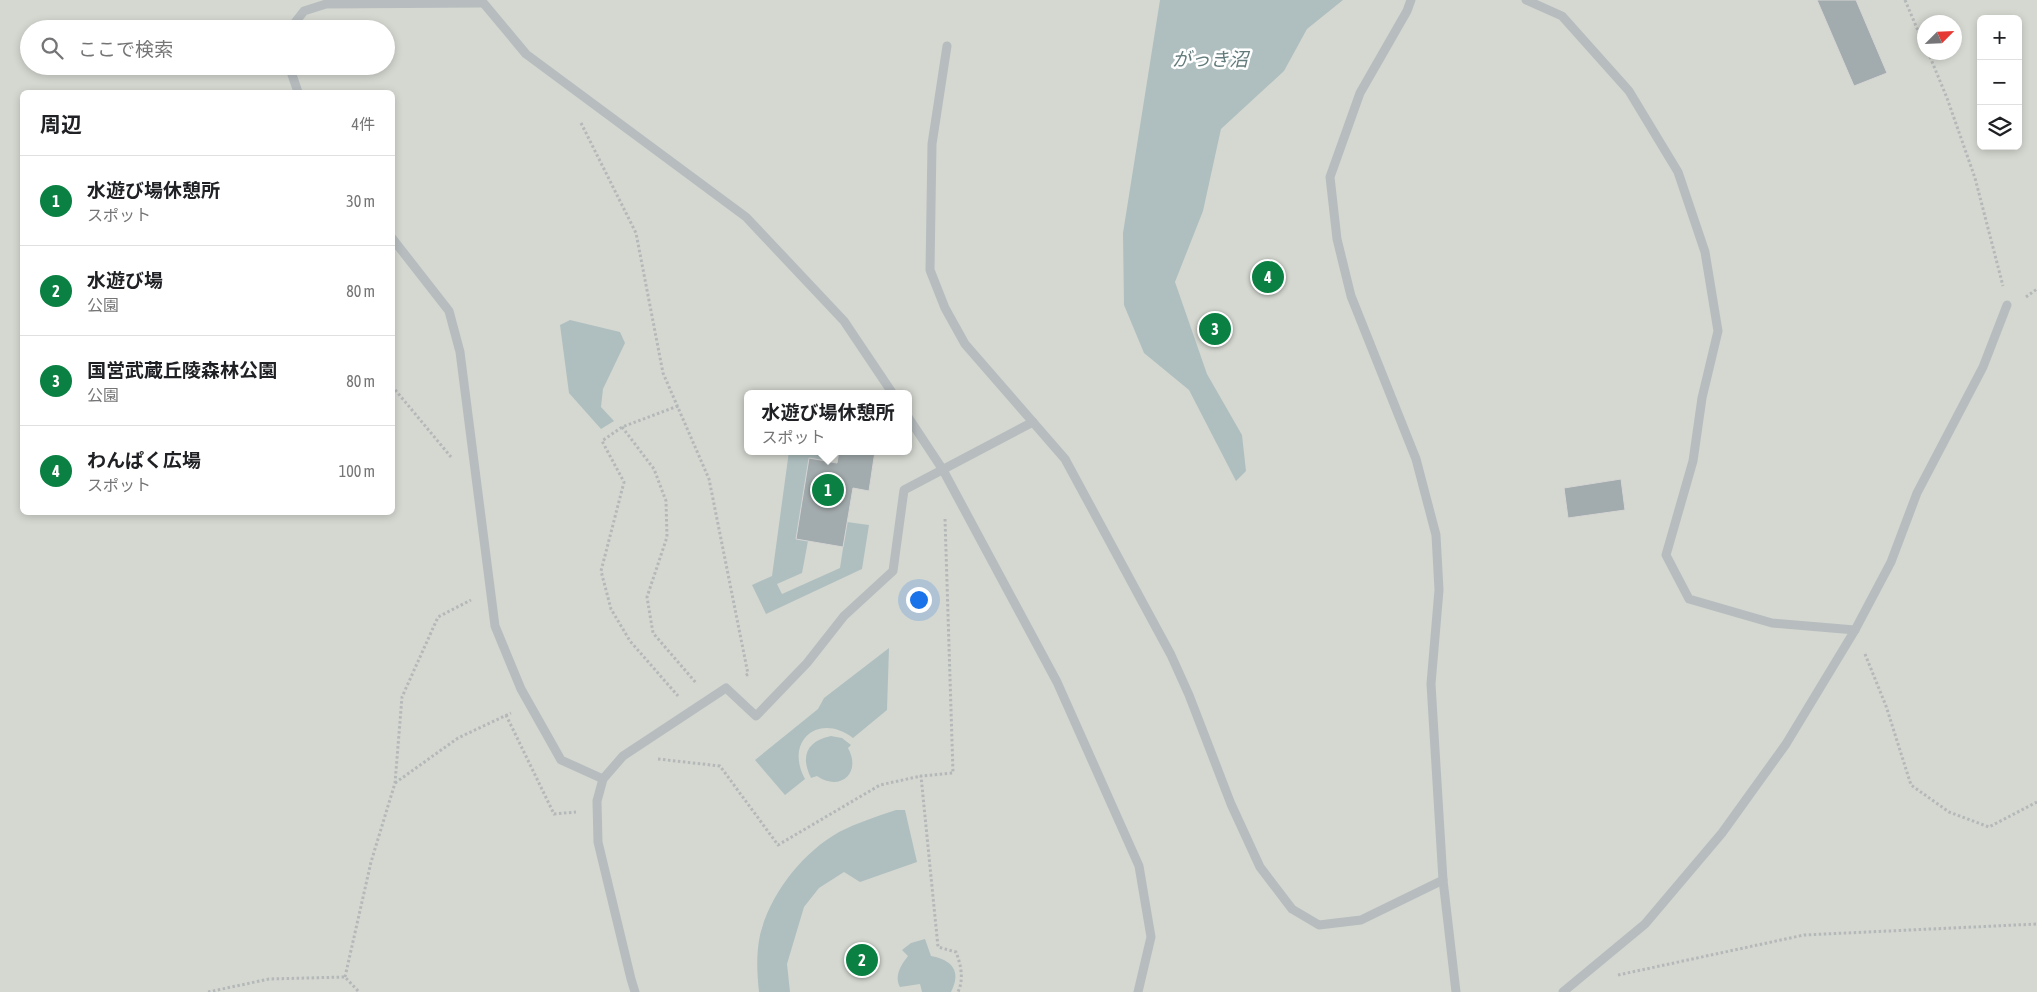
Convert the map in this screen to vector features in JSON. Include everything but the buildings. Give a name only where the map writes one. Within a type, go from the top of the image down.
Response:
[{"type":"street","points":[[1411,0],[1407,11],[1360,93],[1330,177],[1337,239],[1351,296],[1416,459],[1436,536],[1439,590],[1431,684],[1443,880],[1456,992]]},
{"type":"street","points":[[1526,0],[1562,16],[1629,91],[1678,172],[1705,252],[1718,331],[1702,398],[1693,461],[1666,556],[1689,599],[1772,623],[1855,630]]},
{"type":"street","points":[[297,20],[304,10],[326,4],[482,1],[526,54],[746,217],[844,321],[889,390]]},
{"type":"street","points":[[947,46],[932,144],[930,270],[945,308],[965,344],[1064,458],[1171,655],[1189,695],[1231,804],[1260,867],[1292,909],[1319,925],[1361,920],[1443,880]]},
{"type":"street","points":[[292,75],[297,90]]},
{"type":"street","points":[[395,242],[449,311],[460,352],[495,626],[521,689],[561,760],[603,779]]},
{"type":"street","points":[[1563,992],[1645,924],[1722,833],[1786,744],[1855,630],[1891,562],[1917,493],[1983,367],[2007,305]]},
{"type":"street","points":[[636,992],[631,979],[598,842],[597,801],[603,779],[623,756],[726,688],[756,716],[807,663],[844,616],[893,571],[904,490],[1033,422]]},
{"type":"street","points":[[912,423],[943,470],[1057,682],[1139,866],[1151,937],[1138,992]]},
{"type":"path","points":[[1905,0],[1917,28]]},
{"type":"path","points":[[1931,60],[1976,178],[2007,305]]},
{"type":"path","points":[[578,115],[636,233],[663,373],[709,479],[748,674],[726,688]]},
{"type":"path","points":[[395,390],[453,460]]},
{"type":"path","points":[[678,406],[622,427],[602,441],[624,482],[601,571],[611,609],[630,641],[691,711]]},
{"type":"path","points":[[622,427],[654,469],[666,501],[667,537],[647,597],[653,633],[710,699]]},
{"type":"path","points":[[623,756],[720,766],[778,845],[880,785],[921,776],[953,772],[945,509]]},
{"type":"path","points":[[345,977],[371,862],[395,783],[402,697],[438,617],[490,590]]},
{"type":"path","points":[[1855,630],[1886,706],[1911,786],[1949,812],[1989,827],[2037,802]]},
{"type":"path","points":[[395,783],[458,738],[530,704]]},
{"type":"path","points":[[506,715],[554,814],[598,811]]},
{"type":"path","points":[[921,776],[938,947],[956,952],[960,964],[962,984],[958,992]]},
{"type":"path","points":[[1610,977],[1804,935],[2037,924]]},
{"type":"path","points":[[208,992],[269,979],[345,977],[359,992]]},
{"type":"shaded area","points":[[0,0],[2037,0],[2037,992],[0,992]]},
{"type":"water","name":"がっき沼","points":[[1160,0],[1343,0],[1307,29],[1284,71],[1221,129],[1203,211],[1175,282],[1207,374],[1242,435],[1246,471],[1236,481],[1189,390],[1144,353],[1124,305],[1123,233]]},
{"type":"water","points":[[570,320],[620,332],[625,343],[603,389],[601,407],[614,421],[601,429],[569,393],[560,325]]},
{"type":"water","points":[[788,455],[824,455],[823,460],[810,458],[796,539],[808,541],[802,573],[777,584],[782,594],[840,568],[847,522],[869,525],[862,569],[766,614],[752,585],[772,576]]},
{"type":"water","points":[[889,648],[887,710],[853,738],[840,731],[828,728],[808,734],[802,742],[799,753],[800,765],[805,779],[785,795],[755,760],[818,709],[824,698]]},
{"type":"water","points":[[831,736],[842,738],[851,745],[848,748],[852,757],[850,772],[841,781],[834,782],[817,776],[811,778],[806,763],[808,751],[816,742]]},
{"type":"water","points":[[896,810],[905,810],[917,862],[860,882],[844,872],[819,888],[804,907],[787,964],[790,992],[759,992],[757,964],[760,935],[771,905],[789,876],[812,851],[839,832]]},
{"type":"water","points":[[925,939],[931,956],[945,960],[955,972],[954,985],[951,992],[922,992],[920,984],[900,987],[898,983],[898,975],[908,956],[902,950],[911,943]]},
{"type":"place","name":"わんぱく広場","points":[[1268,277]]},
{"type":"place","name":"国営武蔵丘陵森林公園","points":[[1215,329]]},
{"type":"place","name":"水遊び場休憩所","points":[[828,490]]},
{"type":"place","name":"水遊び場","points":[[862,960]]}]
